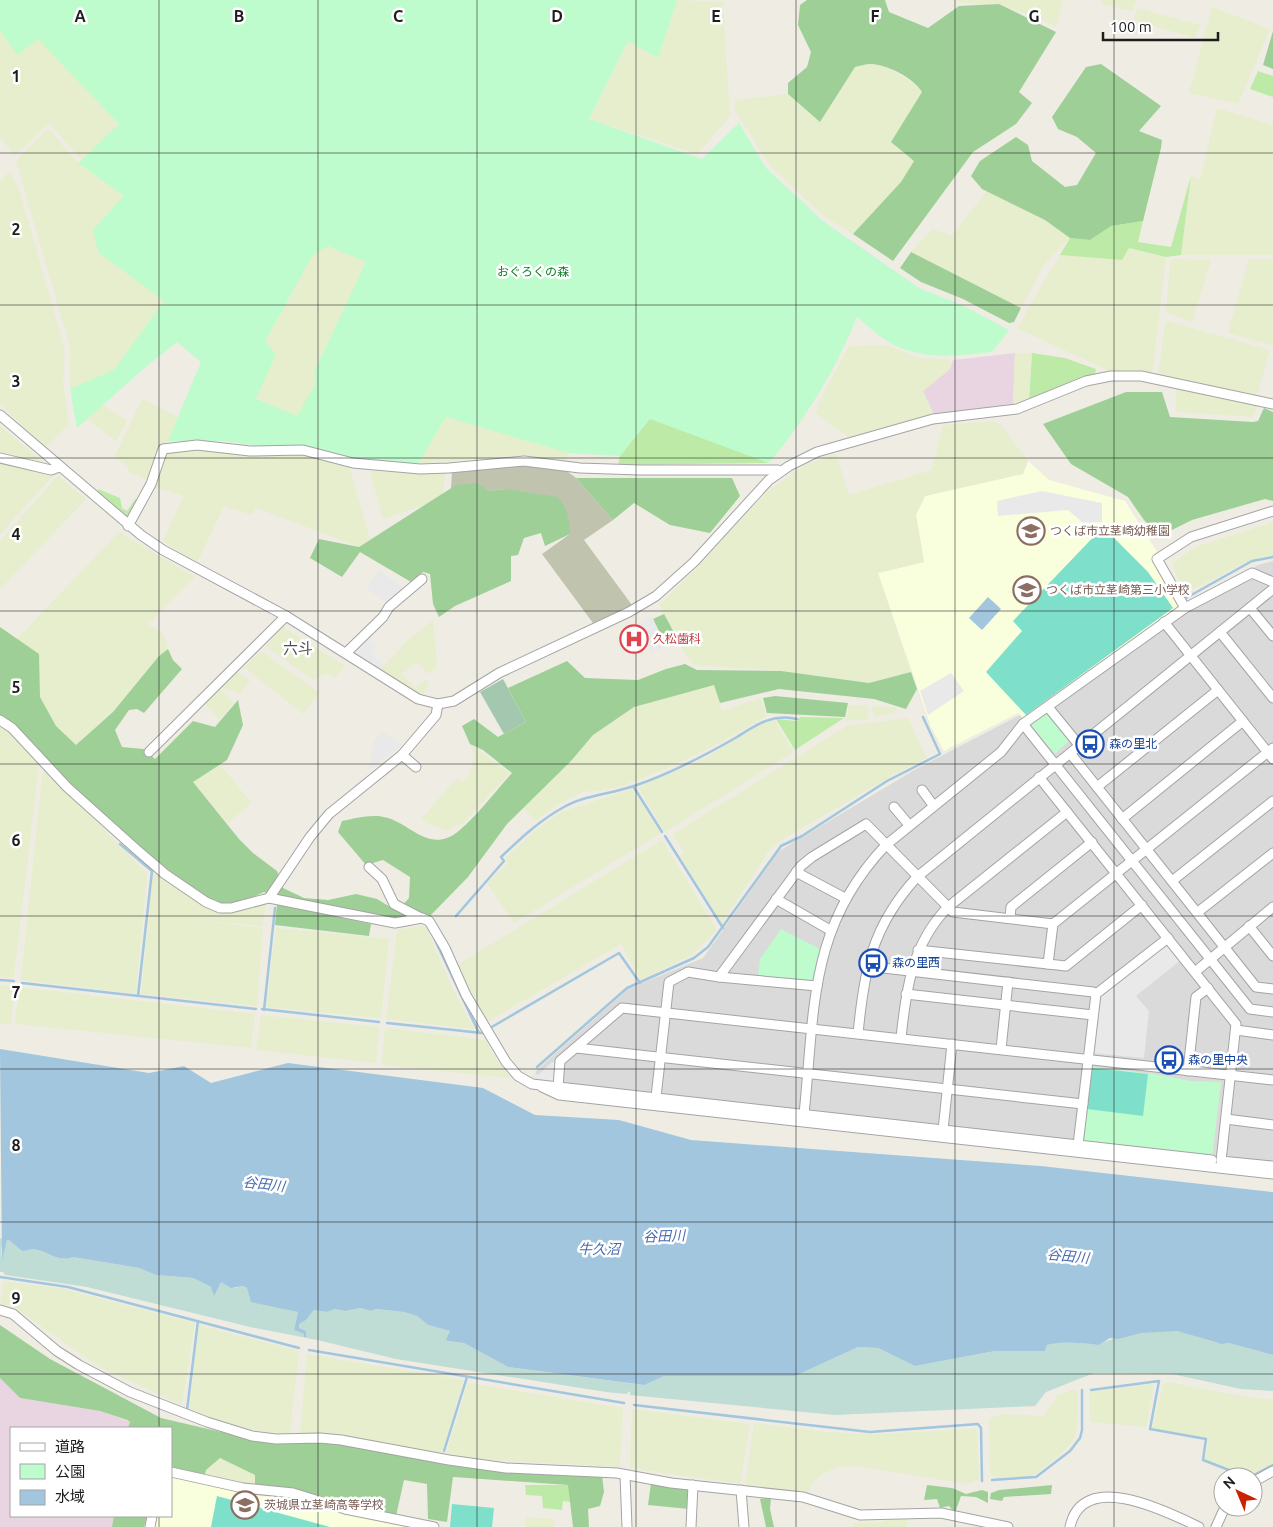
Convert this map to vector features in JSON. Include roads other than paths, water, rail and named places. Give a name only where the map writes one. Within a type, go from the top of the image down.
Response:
[{"type":"street","points":[[0,415],[128,526],[164,550],[286,616],[418,699],[438,704],[454,701],[500,673],[629,612],[656,596],[694,562],[769,480],[789,466],[816,452],[933,419],[1017,409],[1086,382],[1127,374],[1273,404]]},
{"type":"street","points":[[128,526],[151,484],[163,449],[198,444],[250,451],[303,450],[354,463],[412,468],[449,468],[524,461],[580,468],[778,470]]},
{"type":"street","points":[[0,458],[51,470],[59,467]]},
{"type":"street","points":[[1185,608],[1158,559],[1192,536],[1273,510]]},
{"type":"street","points":[[804,1114],[820,964],[830,930],[845,898],[862,872],[886,845],[909,825],[1001,752],[1023,724],[1164,622],[1185,608],[1252,573],[1273,582]]},
{"type":"street","points":[[346,653],[383,617],[389,607],[422,579]]},
{"type":"street","points":[[858,1034],[866,966],[873,943],[888,914],[917,877],[1273,589]]},
{"type":"street","points":[[1250,608],[1273,636]]},
{"type":"street","points":[[149,752],[286,616]]},
{"type":"street","points":[[1048,964],[1053,924],[1271,753],[1164,622]]},
{"type":"street","points":[[1220,632],[1273,698]]},
{"type":"street","points":[[1097,787],[1218,690]]},
{"type":"street","points":[[269,898],[310,837],[328,814],[402,755],[436,715],[438,704]]},
{"type":"street","points":[[1048,707],[1079,746]]},
{"type":"street","points":[[0,720],[12,728],[67,787],[165,874],[197,897],[220,908],[238,907],[269,898],[395,923],[422,918]]},
{"type":"street","points":[[1122,819],[1243,721]]},
{"type":"street","points":[[1023,724],[1250,1009],[1273,1012]]},
{"type":"street","points":[[1070,753],[1198,912],[1256,988],[1273,989]]},
{"type":"street","points":[[402,755],[416,767]]},
{"type":"street","points":[[1039,777],[1236,1024],[1221,1161],[1273,1166]]},
{"type":"street","points":[[922,790],[933,805]]},
{"type":"street","points":[[1172,881],[1273,801]]},
{"type":"street","points":[[894,807],[909,825]]},
{"type":"street","points":[[901,1038],[910,972],[918,950],[935,922],[948,907],[1067,812]]},
{"type":"street","points":[[719,976],[796,872],[812,856],[866,824],[917,877],[955,912],[1053,924]]},
{"type":"street","points":[[1010,918],[1011,907],[1092,842]]},
{"type":"street","points":[[1198,912],[1273,853]]},
{"type":"street","points":[[369,867],[375,871],[386,885],[389,896],[394,904],[429,921],[434,926],[466,995],[509,1066],[522,1078],[559,1095],[1273,1174]]},
{"type":"street","points":[[796,872],[845,898]]},
{"type":"street","points":[[776,899],[830,930]]},
{"type":"street","points":[[918,950],[1066,966],[1142,905]]},
{"type":"street","points":[[1195,972],[1209,958],[1273,907]]},
{"type":"street","points":[[1249,926],[1273,956]]},
{"type":"street","points":[[1078,1145],[1096,994],[1168,938]]},
{"type":"street","points":[[866,966],[1093,992],[1096,994]]},
{"type":"street","points":[[656,1098],[669,982],[688,972],[817,986]]},
{"type":"street","points":[[1001,1049],[1008,982]]},
{"type":"street","points":[[1188,1071],[1196,998],[1208,988]]},
{"type":"street","points":[[906,994],[1093,1015]]},
{"type":"street","points":[[558,1087],[560,1062],[622,1008],[1273,1080]]},
{"type":"street","points":[[1236,1030],[1273,1035]]},
{"type":"street","points":[[943,1130],[952,1044]]},
{"type":"street","points":[[576,1048],[1083,1104]]},
{"type":"street","points":[[540,1086],[1212,1160]]},
{"type":"street","points":[[1226,1120],[1273,1125]]},
{"type":"street","points":[[0,1310],[13,1314],[57,1350],[79,1365],[130,1392],[207,1422],[252,1436],[276,1439],[341,1440],[440,1459],[506,1468],[617,1473],[693,1485],[803,1497],[860,1515],[941,1513],[1008,1527]]},
{"type":"street","points":[[172,1472],[242,1488],[293,1493],[345,1509],[434,1527]]},
{"type":"street","points":[[625,1475],[627,1527]]},
{"type":"street","points":[[691,1527],[693,1485]]},
{"type":"street","points":[[741,1490],[744,1527]]},
{"type":"street","points":[[1070,1527],[1072,1519],[1092,1499],[1121,1497],[1163,1511],[1200,1527]]},
{"type":"water","points":[[988,597],[1001,609],[982,630],[969,618]]},
{"type":"water","name":"牛久沼","points":[[0,1049],[149,1073],[184,1066],[211,1083],[288,1063],[483,1088],[535,1115],[619,1120],[691,1140],[1041,1166],[1273,1192],[1273,1355],[1229,1343],[1222,1344],[1177,1331],[1141,1333],[1118,1339],[1110,1338],[1099,1345],[1052,1344],[1047,1345],[1045,1351],[995,1351],[915,1366],[878,1348],[858,1347],[795,1376],[664,1376],[644,1385],[508,1367],[464,1343],[446,1340],[450,1331],[428,1325],[417,1316],[404,1312],[376,1309],[371,1311],[361,1308],[345,1311],[335,1309],[327,1312],[314,1310],[306,1320],[299,1324],[299,1328],[306,1331],[306,1337],[304,1337],[304,1334],[294,1330],[298,1312],[251,1302],[247,1288],[243,1286],[231,1288],[221,1282],[214,1296],[211,1287],[193,1278],[156,1275],[139,1268],[73,1257],[58,1258],[36,1249],[22,1251],[9,1240],[7,1240],[2,1261]]},
{"type":"waterway","points":[[1186,598],[1252,561],[1273,557]]},
{"type":"waterway","points":[[537,1067],[627,988],[694,958],[708,947],[781,846],[802,836],[887,781],[940,754],[923,717]]},
{"type":"waterway","points":[[456,916],[504,861],[501,857],[523,836],[555,812],[589,797],[625,789],[661,776],[699,758],[765,721],[780,718],[797,719]]},
{"type":"waterway","points":[[633,786],[662,832]]},
{"type":"waterway","points":[[665,836],[723,928]]},
{"type":"waterway","points":[[120,844],[152,871],[138,996]]},
{"type":"waterway","points":[[264,1010],[275,908]]},
{"type":"waterway","points":[[435,940],[479,1033]]},
{"type":"waterway","points":[[490,1028],[619,953],[640,983]]},
{"type":"waterway","points":[[0,980],[14,981]]},
{"type":"waterway","points":[[22,983],[256,1009]]},
{"type":"waterway","points":[[262,1009],[379,1022]]},
{"type":"waterway","points":[[387,1023],[482,1033]]},
{"type":"waterway","points":[[0,1277],[68,1287],[299,1348]]},
{"type":"waterway","points":[[187,1410],[198,1321]]},
{"type":"waterway","points":[[309,1350],[624,1403]]},
{"type":"waterway","points":[[444,1451],[467,1377]]},
{"type":"waterway","points":[[1091,1390],[1159,1381],[1150,1429],[1206,1439],[1203,1460],[1221,1467]]},
{"type":"waterway","points":[[992,1480],[1036,1477],[1070,1451],[1080,1438],[1082,1430],[1082,1390]]},
{"type":"waterway","points":[[634,1405],[870,1432],[978,1424],[981,1428],[982,1481]]},
{"type":"waterway","points":[[1263,1470],[1273,1465]]},
{"type":"place","name":"つくば市立茎崎幼稚園","points":[[1031,531]]},
{"type":"place","name":"つくば市立茎崎第三小学校","points":[[1027,590]]},
{"type":"place","name":"久松歯科","points":[[634,639]]},
{"type":"place","name":"森の里北","points":[[1090,744]]},
{"type":"place","name":"森の里西","points":[[873,963]]},
{"type":"place","name":"森の里中央","points":[[1169,1060]]},
{"type":"place","name":"茨城県立茎崎高等学校","points":[[245,1505]]},
{"type":"district","name":"六斗","points":[[298,649]]},
{"type":"park label","name":"おぐろくの森","points":[[533,272]]},
{"type":"water label","name":"谷田川","points":[[264,1184]]},
{"type":"water label","name":"谷田川","points":[[664,1236]]},
{"type":"water label","name":"谷田川","points":[[1068,1256]]}]
